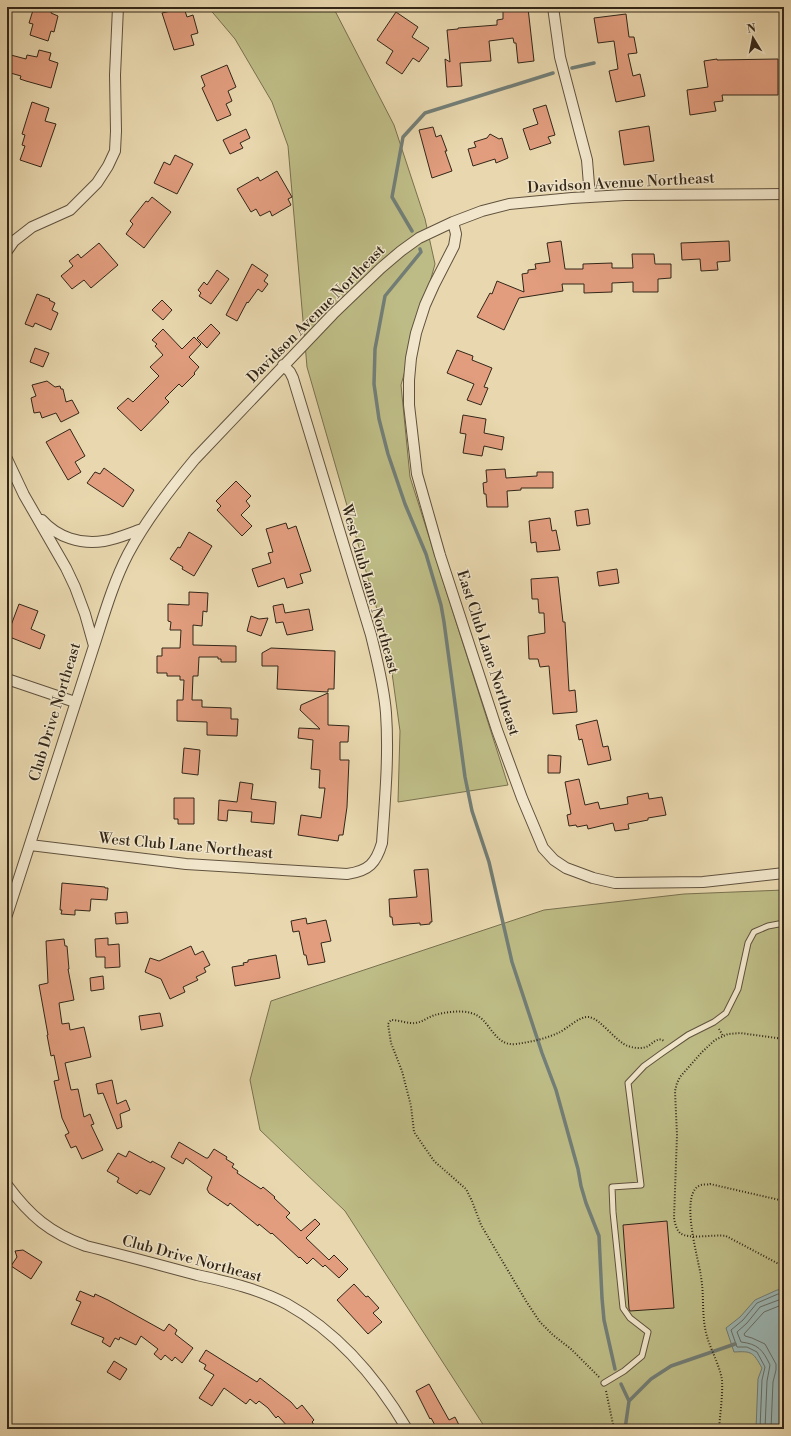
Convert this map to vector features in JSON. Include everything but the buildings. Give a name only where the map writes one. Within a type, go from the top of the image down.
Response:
[{"type":"street","points":[[7,251],[10,238],[70,210],[97,183],[108,166],[115,151],[115,75],[118,7]]},
{"type":"street","points":[[552,7],[560,57],[587,160],[590,197]]},
{"type":"street","name":"Davidson Avenue Northeast","points":[[94,646],[116,581],[128,555],[142,529],[174,485],[195,459],[333,314],[380,268],[420,238],[453,222],[482,211],[509,204],[633,195],[784,194]]},
{"type":"street","name":"East Club Lane Northeast","points":[[453,222],[456,234],[454,246],[425,305],[416,333],[411,358],[409,405],[417,474],[440,555],[497,730],[522,798],[543,848],[554,860],[566,868],[593,878],[615,882],[702,882],[784,873]]},
{"type":"street","name":"West Club Lane Northeast","points":[[30,845],[186,864],[347,874],[366,869],[373,863],[378,855],[382,842],[387,752],[386,712],[380,672],[371,635],[293,378],[290,372],[283,365]]},
{"type":"street","name":"Club Drive Northeast","points":[[7,460],[24,495],[66,568],[75,587],[85,614],[94,646],[7,915]]},
{"type":"street","points":[[33,509],[44,522],[54,530],[68,538],[80,541],[105,541],[142,529]]},
{"type":"street","points":[[7,679],[75,702]]},
{"type":"street","name":"Club Drive Northeast","points":[[7,1185],[35,1218],[50,1230],[66,1239],[86,1246],[249,1288],[286,1304],[320,1325],[341,1342],[356,1358],[392,1403],[408,1429]]},
{"type":"lane","points":[[604,1383],[624,1371],[642,1356],[648,1332],[630,1318],[623,1308],[613,1212],[612,1187],[641,1186],[628,1083],[644,1066],[688,1035],[714,1022],[726,1013],[738,989],[748,943],[754,932],[768,926],[784,923]]},
{"type":"path","points":[[614,1429],[604,1383],[583,1361],[540,1322],[481,1225],[466,1189],[434,1160],[414,1132],[411,1106],[402,1071],[391,1043],[388,1024],[391,1020],[400,1020],[413,1023],[423,1022],[434,1015],[455,1012],[472,1013],[482,1019],[498,1039],[505,1043],[514,1044],[533,1041],[557,1034],[584,1017],[592,1018],[625,1045],[640,1048],[647,1047],[658,1039],[662,1039],[666,1041],[670,1048]]},
{"type":"path","points":[[784,1039],[740,1033],[728,1034],[715,1040],[680,1077],[675,1091],[677,1135],[674,1218],[677,1228],[681,1233],[688,1236],[726,1236],[777,1263],[784,1264]]},
{"type":"path","points":[[719,1429],[722,1381],[705,1330],[700,1266],[690,1220],[691,1200],[695,1189],[701,1185],[710,1184],[784,1201]]},
{"type":"shaded area","points":[[208,7],[333,7],[394,125],[425,219],[435,264],[401,385],[410,477],[508,785],[398,802],[400,731],[389,651],[307,367],[288,146],[272,102],[235,39]]},
{"type":"shaded area","points":[[784,890],[784,1429],[486,1429],[345,1211],[260,1130],[250,1080],[271,1001],[544,910],[684,894]]},
{"type":"water","points":[[784,1289],[784,1429],[756,1429],[758,1379],[762,1368],[754,1356],[748,1352],[734,1352],[726,1328],[740,1317],[755,1300],[777,1290]]},
{"type":"waterway","points":[[572,68],[594,63]]},
{"type":"waterway","points":[[412,231],[392,197],[403,137],[425,113],[553,73]]},
{"type":"waterway","points":[[420,249],[421,252],[385,296],[375,349],[374,384],[379,419],[388,454],[405,504],[426,554],[441,605],[465,777],[472,811],[489,862],[512,962],[542,1053],[556,1090],[586,1203],[599,1236],[604,1320],[615,1369]]},
{"type":"waterway","points":[[629,1401],[651,1379],[671,1366],[735,1344]]},
{"type":"waterway","points":[[621,1384],[629,1401],[625,1429]]}]
